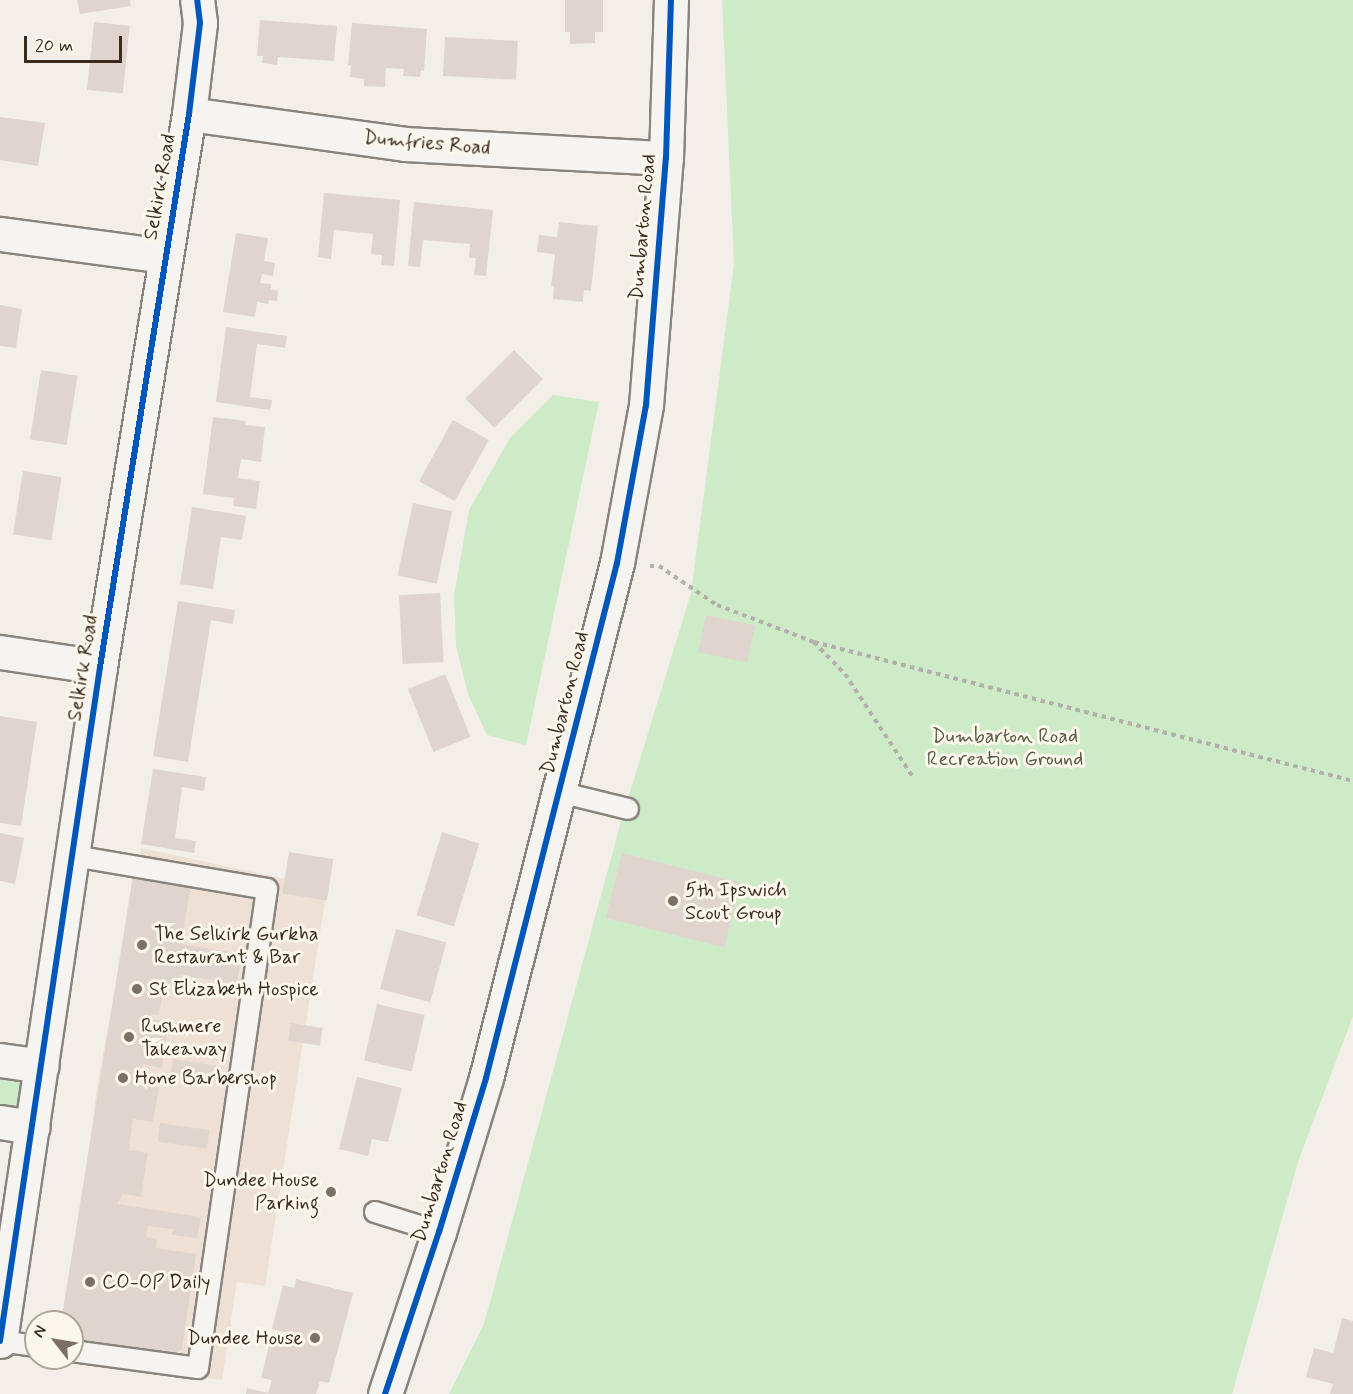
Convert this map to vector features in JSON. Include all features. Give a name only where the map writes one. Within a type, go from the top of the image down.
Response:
[{"type":"street","name":"Selkirk Road","points":[[0,1341],[100,667],[189,114],[200,23],[197,0]]},
{"type":"street","name":"Dumbarton Road","points":[[385,1394],[440,1232],[486,1078],[617,563],[646,405],[666,158],[671,0]]},
{"type":"street","name":"Dumfries Road","points":[[189,114],[405,144],[666,158]]},
{"type":"street","name":"Selkirk Road","points":[[0,234],[165,256]]},
{"type":"street","points":[[0,652],[100,667]]},
{"type":"street","points":[[0,1060],[42,1066]]},
{"type":"street","points":[[0,1122],[33,1126]]},
{"type":"lane","points":[[559,792],[628,809]]},
{"type":"lane","points":[[73,856],[267,889],[198,1368],[84,1353]]},
{"type":"lane","points":[[375,1212],[440,1232]]},
{"type":"lane","points":[[0,1341],[24,1344]]},
{"type":"path","points":[[617,563],[659,566],[717,604],[814,642],[1353,781]]},
{"type":"path","points":[[814,642],[845,674],[913,777]]},
{"type":"shaded area","points":[[141,848],[327,888],[265,1286],[237,1282],[222,1380],[84,1362],[84,1310],[68,1310],[97,1087]]},
{"type":"green space","name":"Dumbarton Road Recreation Ground","points":[[722,0],[1353,0],[1353,1016],[1298,1162],[1232,1394],[449,1394],[484,1324],[622,818],[691,593],[734,264]]},
{"type":"green space","points":[[553,395],[599,402],[526,745],[487,735],[468,694],[456,646],[454,596],[469,510],[510,438]]},
{"type":"green space","points":[[0,1075],[20,1078],[26,1084],[21,1108],[0,1111]]},
{"type":"building","points":[[77,0],[130,0],[131,6],[80,14]]},
{"type":"building","points":[[565,0],[603,0],[603,32],[595,32],[595,43],[570,44],[570,32],[565,32]]},
{"type":"building","points":[[260,20],[337,26],[334,61],[278,57],[277,65],[262,63],[263,56],[257,56]]},
{"type":"building","points":[[94,22],[130,26],[123,93],[87,90]]},
{"type":"building","points":[[352,23],[427,29],[424,71],[421,70],[420,77],[403,76],[404,69],[386,68],[385,87],[364,86],[364,79],[350,77],[351,66],[348,65]]},
{"type":"building","points":[[445,37],[518,41],[516,80],[443,76]]},
{"type":"building","points":[[0,117],[45,123],[38,166],[0,160]]},
{"type":"building","points":[[324,193],[400,200],[394,266],[381,265],[382,255],[371,254],[373,234],[334,230],[331,259],[318,257]]},
{"type":"building","points":[[414,202],[493,210],[486,276],[474,275],[476,258],[469,258],[470,244],[423,240],[420,267],[408,266]]},
{"type":"building","points":[[559,222],[598,226],[591,291],[584,290],[583,302],[553,299],[554,286],[551,286],[555,254],[537,252],[539,235],[557,237]]},
{"type":"building","points":[[236,233],[268,238],[264,261],[275,263],[273,276],[262,274],[260,283],[271,284],[271,289],[278,291],[277,301],[269,300],[268,304],[257,302],[255,317],[223,312]]},
{"type":"building","points":[[0,305],[22,309],[16,348],[0,346]]},
{"type":"building","points":[[226,327],[287,336],[285,348],[257,344],[250,397],[272,400],[270,410],[216,402]]},
{"type":"building","points":[[514,350],[543,379],[494,428],[465,399]]},
{"type":"building","points":[[41,370],[78,376],[67,445],[30,439]]},
{"type":"building","points":[[213,417],[246,421],[245,425],[265,427],[261,462],[241,459],[238,478],[260,481],[256,509],[233,506],[234,498],[203,494]]},
{"type":"building","points":[[453,420],[489,440],[455,501],[419,481]]},
{"type":"building","points":[[23,471],[62,477],[52,540],[13,534]]},
{"type":"building","points":[[413,503],[452,511],[437,584],[398,575]]},
{"type":"building","points":[[192,507],[246,516],[242,540],[221,537],[213,589],[180,584]]},
{"type":"building","points":[[440,593],[444,662],[403,664],[399,595]]},
{"type":"building","points":[[178,601],[235,610],[233,624],[211,620],[188,762],[153,756]]},
{"type":"building","points":[[706,615],[755,625],[747,663],[698,652]]},
{"type":"building","points":[[445,674],[470,737],[433,752],[408,689]]},
{"type":"building","points":[[0,716],[37,722],[21,826],[0,823]]},
{"type":"building","points":[[153,769],[206,777],[204,791],[182,787],[175,838],[196,841],[194,853],[141,844]]},
{"type":"building","points":[[442,832],[479,843],[454,927],[417,915]]},
{"type":"building","points":[[0,833],[24,838],[15,884],[0,881]]},
{"type":"building","points":[[289,852],[333,859],[327,901],[282,893]]},
{"type":"building","name":"5th Ipswich Scout Group","points":[[622,853],[740,883],[724,948],[606,918]]},
{"type":"building","points":[[133,876],[191,885],[181,944],[242,954],[237,984],[181,975],[179,985],[164,983],[159,1015],[151,1014],[150,1019],[169,1022],[162,1068],[142,1064],[138,1085],[159,1088],[153,1122],[133,1119],[129,1150],[148,1153],[141,1197],[122,1194],[117,1204],[201,1217],[197,1238],[172,1235],[173,1229],[148,1226],[146,1237],[157,1239],[156,1248],[196,1254],[182,1349],[172,1356],[84,1340],[84,1310],[63,1310]]},
{"type":"building","points":[[396,929],[446,942],[430,1002],[380,989]]},
{"type":"building","points":[[377,1004],[425,1015],[412,1072],[364,1061]]},
{"type":"building","points":[[291,1023],[323,1028],[320,1046],[288,1041]]},
{"type":"building","points":[[173,1059],[222,1067],[220,1082],[171,1074]]},
{"type":"building","points":[[357,1077],[402,1088],[388,1142],[372,1139],[368,1156],[339,1149]]},
{"type":"building","points":[[160,1123],[210,1130],[207,1149],[157,1142]]},
{"type":"building","name":"Dundee House","points":[[296,1279],[353,1293],[329,1383],[320,1381],[316,1394],[246,1394],[247,1388],[268,1393],[272,1380],[261,1378],[270,1341],[288,1345],[290,1334],[272,1329],[283,1285],[294,1288]]},
{"type":"building","points":[[1342,1318],[1353,1321],[1353,1394],[1330,1394],[1333,1384],[1306,1377],[1314,1348],[1333,1353]]},
{"type":"cycle path","points":[[0,1341],[100,667],[189,114],[200,23],[197,0]]},
{"type":"cycle path","points":[[385,1394],[439,1232],[486,1078],[617,563],[646,405],[666,158],[671,0]]},
{"type":"place","name":"5th Ipswich Scout Group","points":[[673,901]]},
{"type":"place","name":"The Selkirk Gurkha Restaurant & Bar","points":[[142,945]]},
{"type":"place","name":"St Elizabeth Hospice","points":[[137,989]]},
{"type":"place","name":"Rushmere Takeaway","points":[[129,1037]]},
{"type":"place","name":"Hone Barbershop","points":[[123,1078]]},
{"type":"place","name":"Dundee House Parking","points":[[331,1192]]},
{"type":"place","name":"CO-OP Daily","points":[[90,1282]]},
{"type":"place","name":"Dundee House","points":[[315,1338]]}]
